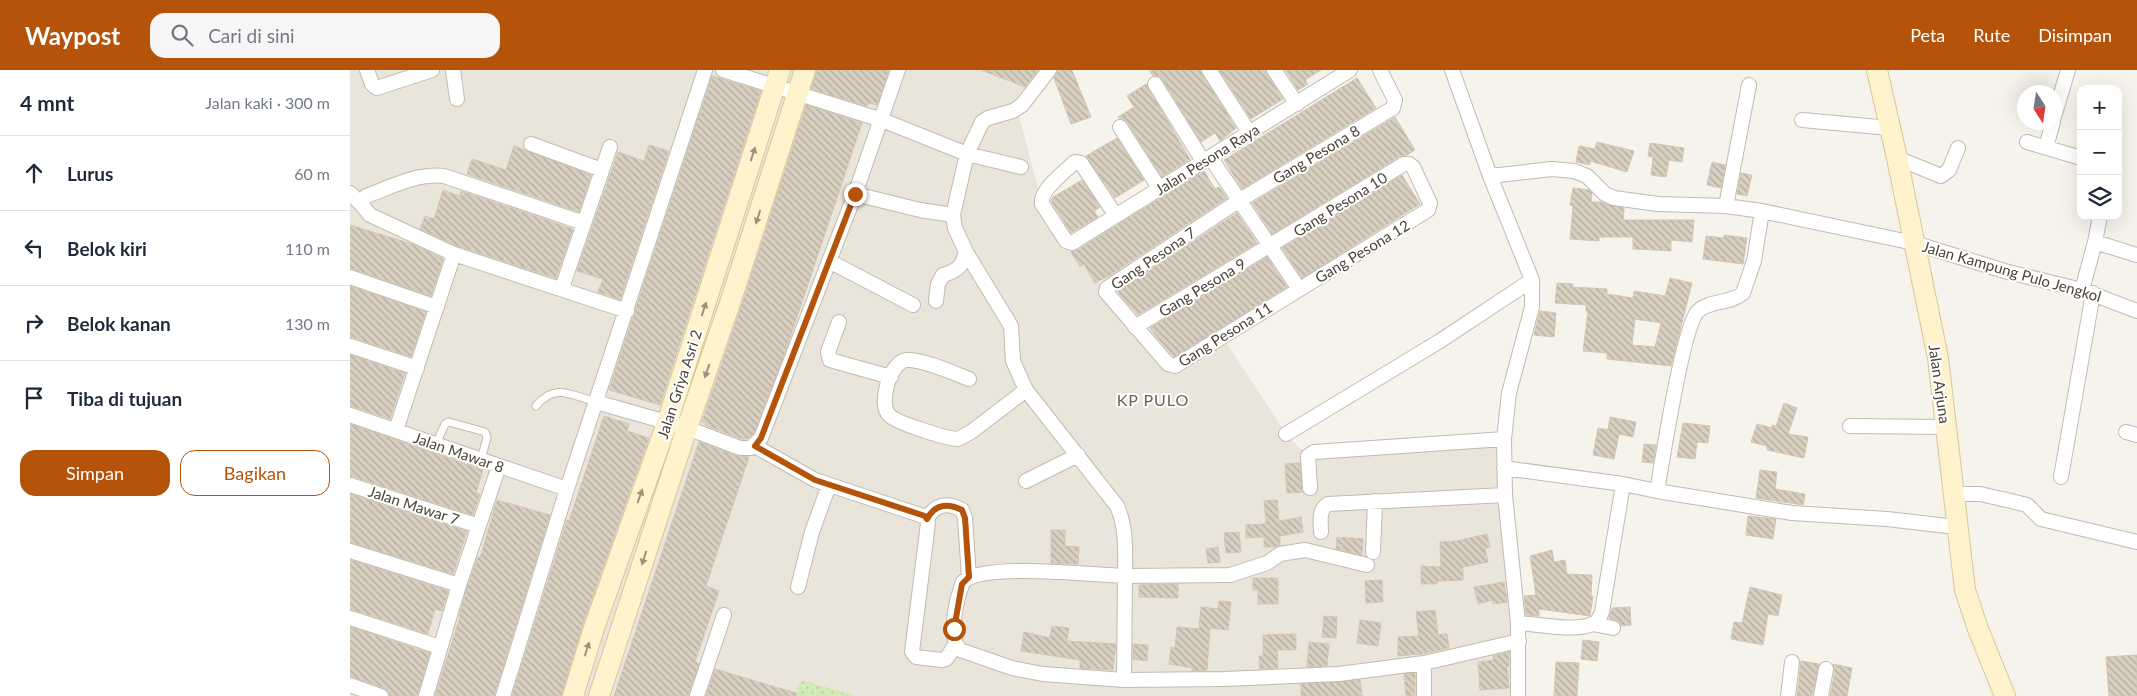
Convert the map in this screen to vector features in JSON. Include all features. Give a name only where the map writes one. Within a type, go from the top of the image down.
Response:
[{"type":"street","points":[[367,70],[372,84],[377,88],[432,70]]},
{"type":"street","points":[[453,70],[457,98]]},
{"type":"street","points":[[503,696],[567,489],[705,70]]},
{"type":"street","points":[[723,70],[777,81],[796,93],[882,120],[967,154],[1021,167]]},
{"type":"street","name":"Jalan Griya Asri 2","points":[[599,696],[734,291],[796,93],[805,70]]},
{"type":"street","points":[[596,402],[687,428],[740,448],[755,446],[761,438],[855,194],[898,70]]},
{"type":"street","points":[[1049,70],[1022,105],[1013,111],[984,120],[967,154],[953,215],[955,228],[966,252],[1011,326],[1013,361],[1026,390],[1078,455],[1116,506],[1122,518],[1125,532],[1124,680]]},
{"type":"street","points":[[1209,70],[1250,132]]},
{"type":"street","points":[[1274,70],[1296,104]]},
{"type":"street","name":"Gang Pesona 8","points":[[1240,200],[1393,108],[1395,100],[1380,70]]},
{"type":"street","points":[[1452,70],[1490,176],[1532,280],[1532,307],[1509,393],[1504,439],[1505,495],[1519,641],[1518,696]]},
{"type":"street","name":"Jalan Arjuna","points":[[1877,70],[1898,158],[1938,358],[1956,526],[1965,590],[1978,629],[2005,696]]},
{"type":"street","points":[[2062,90],[2068,70]]},
{"type":"street","name":"Jalan Pesona Raya","points":[[1116,216],[1081,162],[1075,162],[1046,190],[1041,200],[1066,241],[1070,243],[1116,216],[1296,104],[1345,71]]},
{"type":"street","name":"Jalan Griya Asri 2","points":[[573,696],[594,628],[667,422],[777,81]]},
{"type":"street","points":[[1155,84],[1207,159],[1240,200],[1299,289]]},
{"type":"street","points":[[1726,206],[1749,85]]},
{"type":"street","points":[[1802,120],[1890,128]]},
{"type":"street","points":[[1120,127],[1159,188]]},
{"type":"street","points":[[2046,147],[2051,130]]},
{"type":"street","points":[[2027,142],[2077,157]]},
{"type":"street","points":[[531,144],[602,170]]},
{"type":"street","points":[[562,288],[610,147]]},
{"type":"street","points":[[1898,158],[1941,176],[1949,170],[1958,148]]},
{"type":"street","name":"Gang Pesona 10","points":[[1270,247],[1404,164],[1411,165],[1430,203],[1425,213]]},
{"type":"street","name":"Jalan Kampung Pulo Jengkol","points":[[1490,176],[1544,169],[1574,171],[1587,176],[1605,194],[1614,198],[1658,204],[1726,206],[1762,211],[1914,243],[2008,272],[2087,292],[2137,311]]},
{"type":"street","points":[[361,204],[366,196],[422,175],[434,175],[444,176],[584,223]]},
{"type":"street","points":[[350,193],[370,215],[454,254],[562,288],[627,311]]},
{"type":"street","points":[[855,194],[920,210],[953,215]]},
{"type":"street","name":"Gang Pesona 7","points":[[1135,327],[1107,294],[1107,289],[1240,200]]},
{"type":"street","points":[[1657,491],[1668,429],[1692,320],[1695,314],[1703,308],[1731,300],[1743,293],[1754,261],[1762,211]]},
{"type":"street","name":"Gang Pesona 12","points":[[1299,289],[1425,213]]},
{"type":"street","points":[[2061,477],[2087,292],[2099,220]]},
{"type":"street","points":[[2095,242],[2137,254]]},
{"type":"street","name":"Gang Pesona 9","points":[[1135,327],[1270,247]]},
{"type":"street","points":[[936,301],[938,284],[943,274],[953,272],[963,264],[966,252]]},
{"type":"street","points":[[396,430],[454,254]]},
{"type":"street","points":[[829,261],[913,305]]},
{"type":"street","points":[[350,277],[437,307]]},
{"type":"street","points":[[1286,434],[1440,340],[1532,280]]},
{"type":"street","name":"Gang Pesona 11","points":[[1135,327],[1168,364],[1175,366],[1299,289]]},
{"type":"street","points":[[838,322],[828,352],[829,359],[891,377]]},
{"type":"street","points":[[350,346],[417,368]]},
{"type":"street","points":[[969,379],[941,368],[909,360],[896,364],[884,402],[888,415],[919,428],[955,439],[962,438],[1026,390]]},
{"type":"street","name":"Jalan Mawar 8","points":[[350,415],[567,489]]},
{"type":"street","points":[[1850,426],[1946,427]]},
{"type":"street","points":[[1310,488],[1308,456],[1314,452],[1504,439]]},
{"type":"street","points":[[755,446],[815,480],[925,516],[927,519]]},
{"type":"street","points":[[1026,482],[1078,455]]},
{"type":"street","points":[[426,696],[459,586],[499,466]]},
{"type":"street","points":[[1504,468],[1623,484],[1792,513],[1887,519],[1956,526]]},
{"type":"street","points":[[798,587],[812,532],[829,484]]},
{"type":"street","points":[[1593,624],[1599,619],[1602,612],[1623,484]]},
{"type":"street","name":"Jalan Mawar 7","points":[[350,485],[479,526]]},
{"type":"street","points":[[1954,494],[1980,494],[2027,505],[2041,519],[2137,542]]},
{"type":"street","points":[[1321,532],[1321,512],[1325,505],[1505,495]]},
{"type":"street","points":[[1373,552],[1376,501]]},
{"type":"street","points":[[956,644],[946,659],[942,660],[916,657],[912,651],[927,519],[931,511],[938,506],[951,506],[962,510],[965,518],[969,577]]},
{"type":"street","points":[[1367,565],[1299,550],[1280,554],[1267,563],[1230,575],[1125,576],[999,571],[969,577],[962,584],[955,619],[956,644],[960,650],[1012,668],[1043,674],[1124,680],[1224,679],[1339,674],[1424,664],[1519,641]]},
{"type":"street","points":[[350,551],[459,586]]},
{"type":"street","points":[[697,696],[724,615]]},
{"type":"street","points":[[350,618],[440,647]]},
{"type":"street","points":[[1518,623],[1578,627],[1593,624],[1613,628]]},
{"type":"street","points":[[1788,696],[1792,662]]},
{"type":"street","points":[[1424,664],[1424,696]]},
{"type":"street","points":[[1821,696],[1826,669]]},
{"type":"street","points":[[350,685],[381,696]]},
{"type":"lane","points":[[536,406],[546,396],[554,392],[596,402]]},
{"type":"lane","points":[[436,444],[445,424],[449,422],[486,432],[488,437],[481,460]]},
{"type":"shaded area","points":[[350,70],[1050,70],[1017,109],[1041,198],[1070,243],[1107,292],[1172,366],[1223,337],[1286,434],[1308,456],[1504,439],[1518,696],[350,696]]},
{"type":"green space","points":[[802,680],[855,696],[794,696]]},
{"type":"building","points":[[817,70],[889,70],[877,105],[869,103],[867,106],[811,89]]},
{"type":"building","points":[[981,70],[1038,70],[1025,87]]},
{"type":"building","points":[[1058,70],[1072,70],[1091,117],[1071,124],[1054,78]]},
{"type":"building","points":[[1149,70],[1200,70],[1236,128],[1220,141],[1215,133],[1201,142],[1162,79],[1159,76],[1153,76]]},
{"type":"building","points":[[1219,70],[1265,70],[1283,99],[1251,119]]},
{"type":"building","points":[[1285,70],[1321,70],[1305,80],[1308,84],[1298,90]]},
{"type":"building","points":[[712,76],[761,91],[660,405],[609,390]]},
{"type":"building","points":[[1357,78],[1376,108],[1242,189],[1224,160]]},
{"type":"building","points":[[1146,84],[1190,159],[1162,177],[1127,122],[1118,117],[1134,107],[1127,96]]},
{"type":"building","points":[[806,105],[862,123],[786,350],[754,433],[747,439],[742,439],[705,425],[706,423],[702,422]]},
{"type":"building","points":[[1395,117],[1415,150],[1399,157],[1272,234],[1252,203]]},
{"type":"building","points":[[1117,138],[1144,180],[1115,198],[1086,156]]},
{"type":"building","points":[[1597,142],[1634,151],[1627,172],[1590,161],[1590,165],[1576,162],[1579,146],[1595,149]]},
{"type":"building","points":[[1650,143],[1684,148],[1682,162],[1669,160],[1666,177],[1651,175],[1653,157],[1648,156]]},
{"type":"building","points":[[649,145],[669,151],[620,300],[598,292],[603,279],[577,271],[618,152],[644,161]]},
{"type":"building","points":[[514,146],[591,175],[579,212],[467,174],[472,159],[506,170]]},
{"type":"building","points":[[1712,162],[1725,165],[1721,188],[1707,185]]},
{"type":"building","points":[[1204,171],[1215,189],[1219,187],[1227,198],[1109,276],[1095,283],[1084,264],[1080,267],[1071,252]]},
{"type":"building","points":[[1741,173],[1752,175],[1747,196],[1737,194]]},
{"type":"building","points":[[1402,175],[1420,204],[1302,278],[1282,248]]},
{"type":"building","points":[[1082,180],[1100,207],[1094,211],[1098,217],[1071,233],[1051,201],[1053,197]]},
{"type":"building","points":[[1573,188],[1589,190],[1592,193],[1591,202],[1602,202],[1624,208],[1623,220],[1694,220],[1692,242],[1671,240],[1671,251],[1633,249],[1633,237],[1599,237],[1599,241],[1570,239],[1573,206],[1570,205]]},
{"type":"building","points":[[443,190],[460,196],[461,191],[573,229],[556,278],[457,246],[420,229],[425,216],[434,219]]},
{"type":"building","points":[[1237,213],[1257,243],[1138,315],[1120,295],[1118,291]]},
{"type":"building","points":[[350,225],[415,245],[443,259],[431,296],[350,268]]},
{"type":"building","points":[[1724,235],[1747,238],[1743,264],[1703,259],[1706,236],[1724,238]]},
{"type":"building","points":[[1267,257],[1287,287],[1174,357],[1150,328]]},
{"type":"building","points":[[1670,278],[1692,283],[1671,366],[1607,359],[1607,353],[1583,351],[1588,311],[1586,311],[1586,305],[1555,303],[1557,283],[1573,284],[1572,287],[1607,289],[1607,294],[1633,298],[1634,291],[1665,296]],"holes":[[[1635,319],[1661,323],[1655,347],[1632,345]]]},
{"type":"building","points":[[350,286],[426,312],[411,357],[350,337]]},
{"type":"building","points":[[1540,311],[1556,313],[1554,337],[1534,335]]},
{"type":"building","points":[[350,355],[405,373],[390,419],[350,406]]},
{"type":"building","points":[[1784,403],[1797,408],[1788,434],[1808,437],[1804,458],[1767,450],[1767,446],[1751,442],[1757,424],[1772,428],[1772,425],[1776,426]]},
{"type":"building","points":[[604,416],[629,424],[627,431],[649,438],[583,624],[561,696],[512,696],[567,520],[569,521]]},
{"type":"building","points":[[1610,417],[1636,422],[1633,437],[1619,434],[1614,459],[1593,455],[1598,428],[1608,430]]},
{"type":"building","points":[[1683,423],[1710,426],[1708,443],[1697,442],[1695,459],[1677,457]]},
{"type":"building","points":[[350,424],[483,470],[476,493],[480,494],[473,515],[350,476]]},
{"type":"building","points":[[699,442],[737,456],[749,457],[706,586],[719,591],[695,662],[699,664],[688,696],[614,696]]},
{"type":"building","points":[[1644,444],[1656,445],[1653,463],[1642,462]]},
{"type":"building","points":[[1300,463],[1302,492],[1287,493],[1285,464]]},
{"type":"building","points":[[1760,470],[1777,472],[1775,489],[1805,494],[1803,505],[1756,498]]},
{"type":"building","points":[[350,494],[467,531],[453,574],[350,542]]},
{"type":"building","points":[[497,500],[550,515],[494,696],[435,696],[460,617],[467,588],[478,557],[480,558]]},
{"type":"building","points":[[1277,500],[1279,521],[1301,517],[1303,532],[1280,536],[1280,545],[1275,547],[1264,547],[1264,537],[1246,538],[1246,525],[1264,524],[1266,522],[1264,501]]},
{"type":"building","points":[[1748,516],[1776,519],[1773,539],[1746,535]]},
{"type":"building","points":[[1051,530],[1065,530],[1065,546],[1079,547],[1078,564],[1051,563]]},
{"type":"building","points":[[1239,532],[1241,552],[1226,553],[1224,533]]},
{"type":"building","points":[[1487,534],[1490,547],[1485,548],[1488,562],[1463,567],[1463,580],[1437,581],[1437,584],[1421,584],[1421,566],[1441,567],[1440,542],[1456,541]]},
{"type":"building","points":[[1337,537],[1363,539],[1362,555],[1336,549]]},
{"type":"building","points":[[1218,547],[1220,562],[1208,563],[1206,549]]},
{"type":"building","points":[[1552,550],[1554,562],[1565,560],[1567,574],[1592,575],[1591,596],[1593,596],[1590,616],[1539,609],[1539,616],[1526,615],[1524,596],[1536,595],[1530,556]]},
{"type":"building","points":[[350,560],[448,591],[442,611],[435,609],[428,634],[350,609]]},
{"type":"building","points":[[1253,578],[1278,578],[1278,604],[1258,604],[1258,590],[1253,590]]},
{"type":"building","points":[[1382,580],[1383,602],[1366,603],[1365,581]]},
{"type":"building","points":[[1504,582],[1507,602],[1493,604],[1492,600],[1478,604],[1474,587]]},
{"type":"building","points":[[1178,584],[1178,598],[1139,597],[1139,585]]},
{"type":"building","points":[[1750,587],[1782,595],[1778,616],[1768,614],[1763,645],[1731,639],[1734,622],[1742,623]]},
{"type":"building","points":[[1219,601],[1231,602],[1228,630],[1210,628],[1207,670],[1192,671],[1192,668],[1169,664],[1171,647],[1175,648],[1177,627],[1199,629],[1201,607],[1218,609]]},
{"type":"building","points":[[1630,607],[1631,625],[1621,626],[1618,621],[1609,618],[1612,608]]},
{"type":"building","points":[[1435,610],[1438,635],[1447,634],[1449,648],[1422,654],[1398,656],[1398,637],[1419,636],[1416,612]]},
{"type":"building","points":[[1324,616],[1337,617],[1336,638],[1322,637]]},
{"type":"building","points":[[1360,620],[1381,623],[1378,646],[1357,643]]},
{"type":"building","points":[[1052,626],[1069,628],[1067,641],[1116,644],[1113,670],[1080,668],[1080,660],[1021,651],[1024,632],[1050,638]]},
{"type":"building","points":[[350,627],[430,653],[417,696],[390,696],[384,688],[350,676]]},
{"type":"building","points":[[1296,634],[1296,650],[1277,650],[1278,668],[1260,669],[1259,656],[1263,656],[1263,635]]},
{"type":"building","points":[[1583,640],[1599,642],[1597,661],[1581,659]]},
{"type":"building","points":[[1309,642],[1329,644],[1327,666],[1307,667]]},
{"type":"building","points":[[1133,644],[1148,645],[1147,661],[1133,659]]},
{"type":"building","points":[[1509,652],[1509,666],[1507,667],[1509,688],[1480,690],[1478,662],[1494,660],[1493,656]]},
{"type":"building","points":[[2137,655],[2137,696],[2109,696],[2106,657]]},
{"type":"building","points":[[1801,661],[1819,664],[1812,696],[1797,696]]},
{"type":"building","points":[[1556,662],[1579,663],[1577,696],[1554,696]]},
{"type":"building","points":[[1833,664],[1852,668],[1847,696],[1830,696],[1835,671]]},
{"type":"building","points":[[715,669],[796,693],[796,696],[706,696]]},
{"type":"building","points":[[1415,673],[1415,696],[1406,696],[1404,674]]},
{"type":"building","points":[[1360,680],[1362,696],[1301,696],[1301,684]]},
{"type":"district","name":"KP PULO","points":[[1153,399]]},
{"type":"route","points":[[855,194],[761,438],[755,446],[815,480],[925,516],[927,519],[931,511],[938,506],[951,506],[962,510],[965,518],[969,577],[962,584],[954,629]]}]
